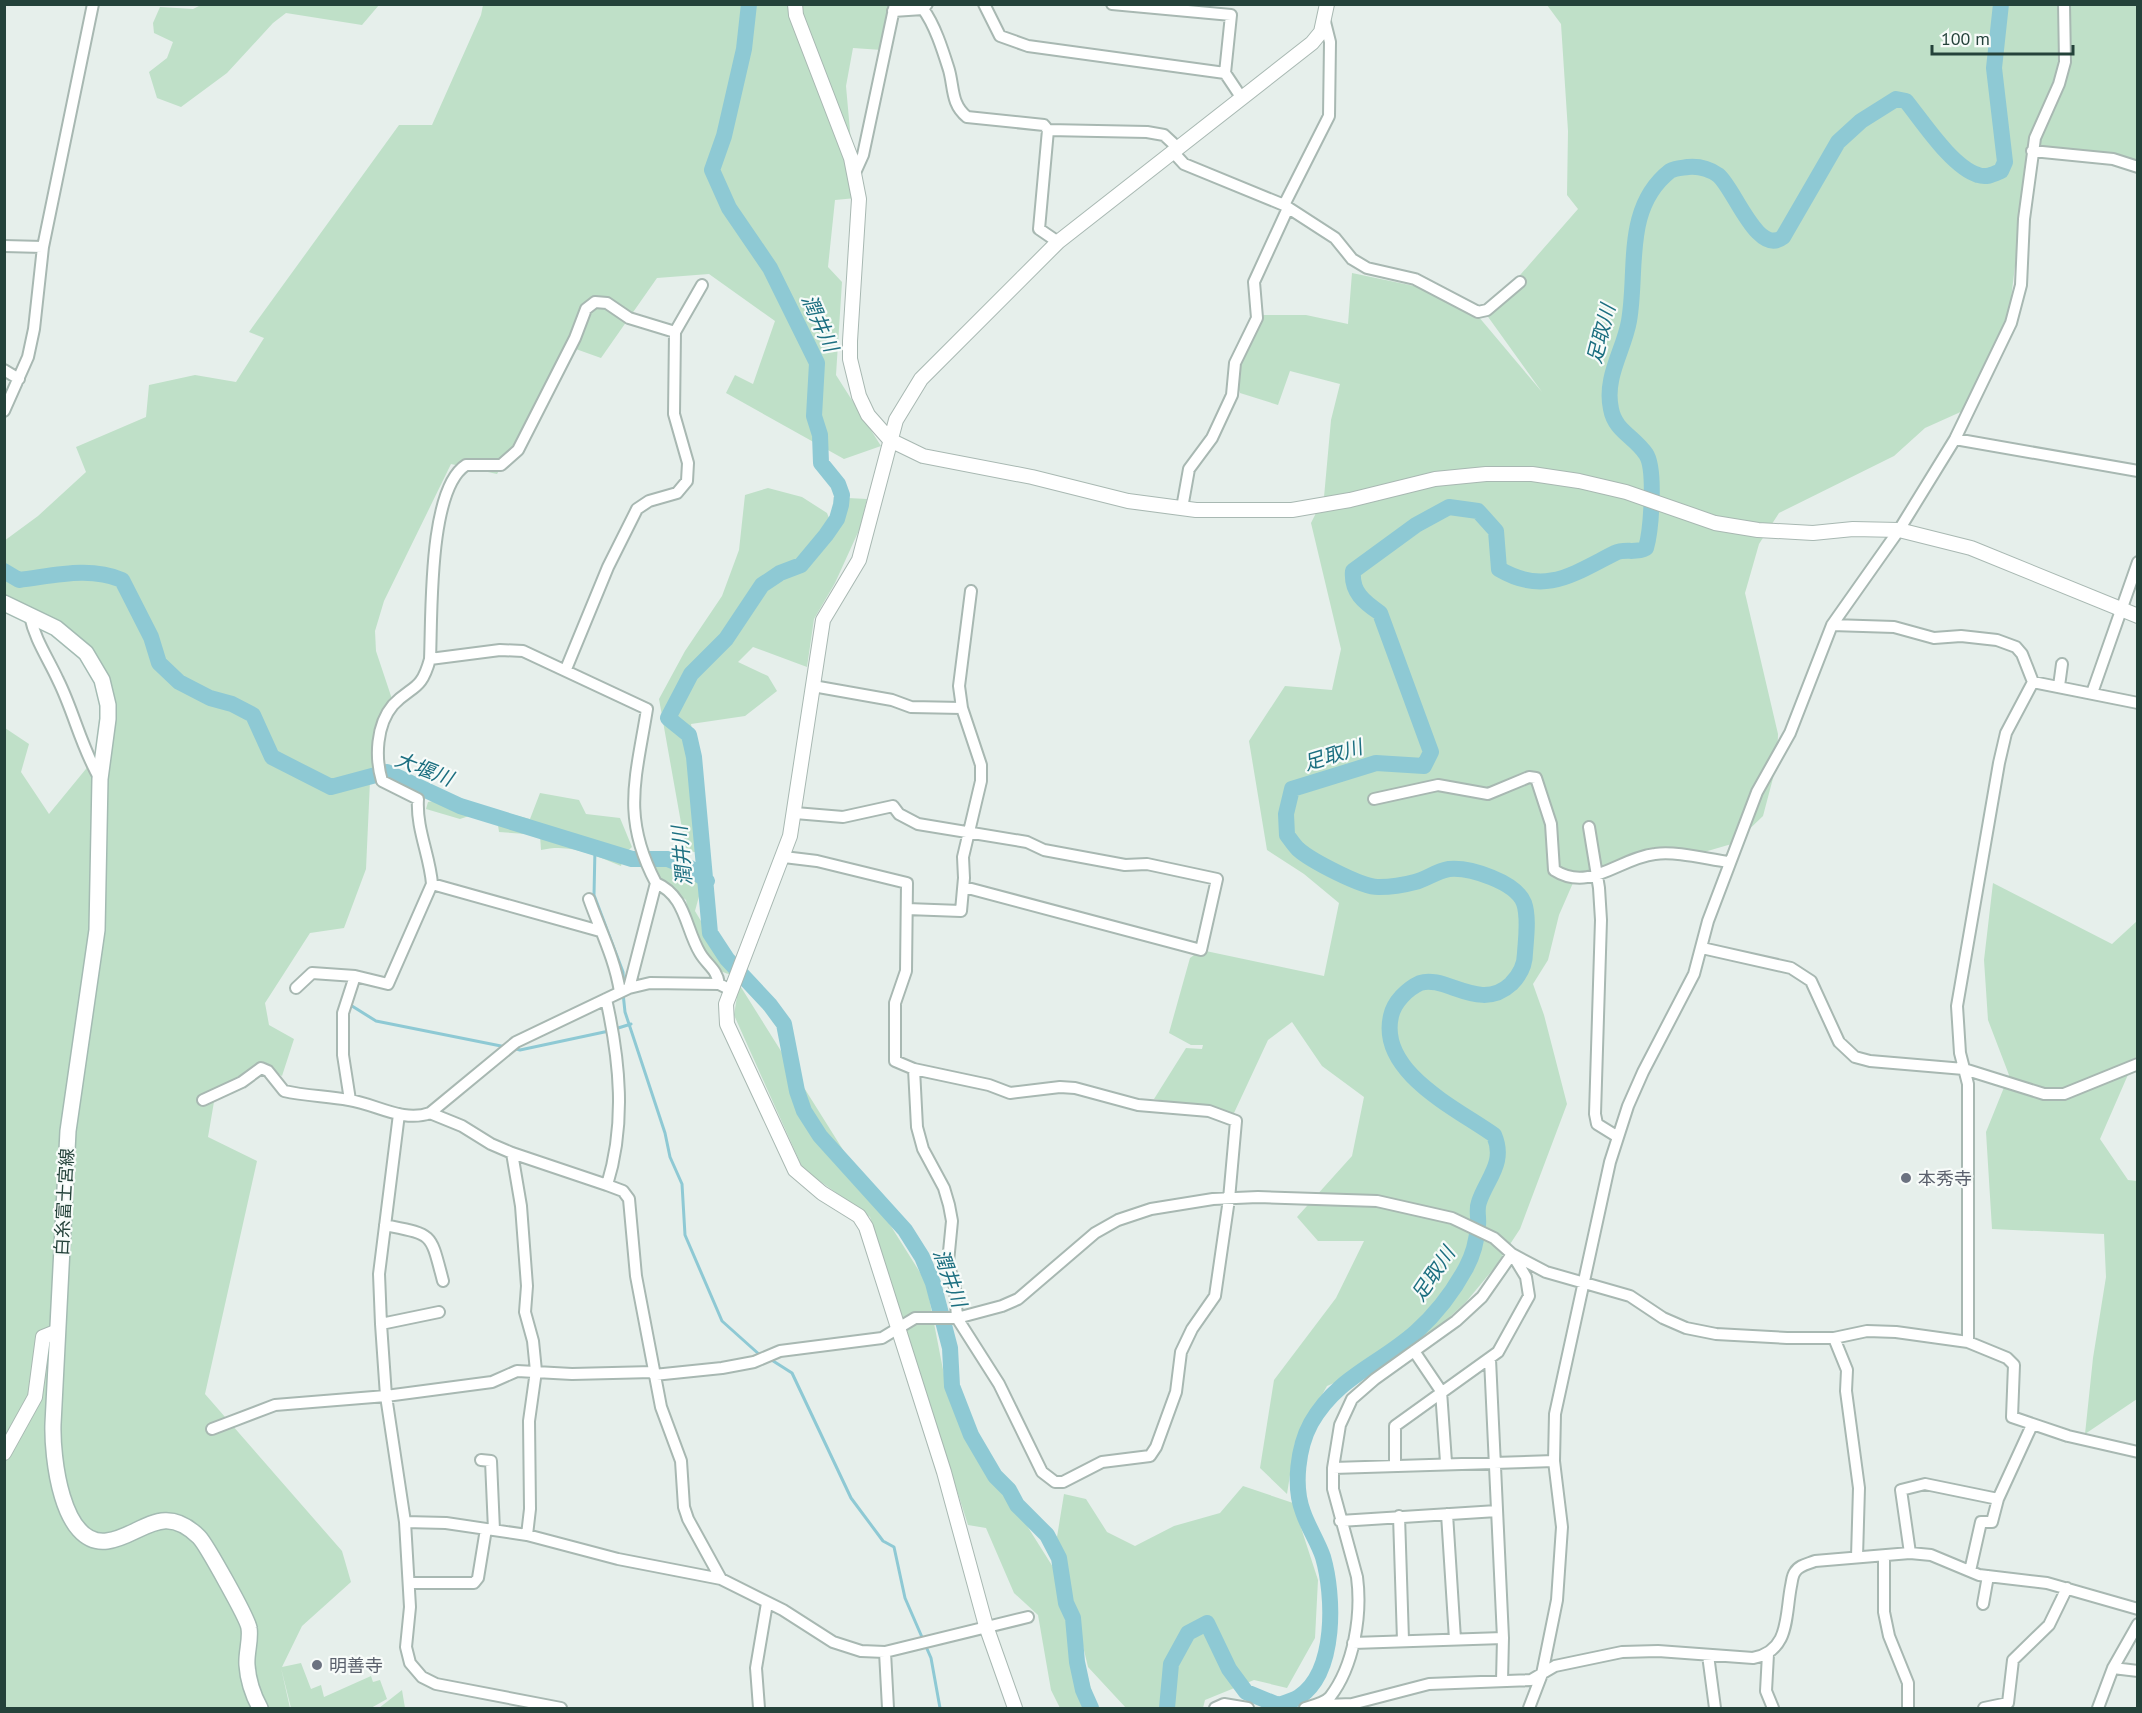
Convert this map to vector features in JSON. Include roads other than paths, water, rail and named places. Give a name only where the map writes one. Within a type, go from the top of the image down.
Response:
[{"type":"main road","name":"白糸富士宮線","points":[[4,603],[72,639],[86,653],[102,680],[108,719],[100,778],[97,930],[68,1131],[52,1449],[72,1522],[81,1533],[94,1540],[107,1541],[158,1521],[188,1527],[201,1538],[241,1607],[249,1628],[247,1665],[252,1694],[260,1708]]},
{"type":"street","points":[[795,4],[796,15],[851,158],[854,175],[860,214],[851,317],[850,359],[859,396],[868,415],[890,440],[923,456],[1032,477],[1128,501],[1182,508],[1244,512],[1311,508],[1435,479],[1486,474],[1532,474],[1580,481],[1626,492],[1715,523],[1758,530],[1813,533],[1853,529],[1899,530],[1971,548],[2138,616]]},
{"type":"street","points":[[984,4],[1000,36],[1029,46],[1225,73]]},
{"type":"street","points":[[1112,4],[1231,15],[1225,73],[1241,98]]},
{"type":"street","points":[[1015,1708],[986,1626],[944,1472],[866,1227],[858,1216],[822,1193],[795,1170],[780,1143],[727,1024],[725,1016],[728,985],[747,951],[784,857],[795,813],[823,620],[859,560],[896,420],[921,379],[1058,242],[1312,43],[1321,32],[1327,4]]},
{"type":"street","points":[[1529,1708],[1542,1674],[1557,1600],[1562,1527],[1553,1433],[1560,1382],[1610,1162],[1628,1106],[1656,1046],[1681,1001],[1702,948],[1728,862],[1757,792],[1790,733],[1832,625],[1899,530],[1955,439],[2011,323],[2021,285],[2024,219],[2034,138],[2060,84],[2065,62],[2064,4]]},
{"type":"street","points":[[4,411],[28,357],[34,329],[43,247],[91,6]]},
{"type":"street","points":[[854,175],[863,155],[894,8],[925,7],[949,71],[958,110],[967,117],[1044,125],[1048,130],[1038,229],[1058,242]]},
{"type":"street","points":[[1182,508],[1190,469],[1212,438],[1232,395],[1235,363],[1257,318],[1254,282],[1286,206],[1329,116],[1330,42],[1324,20]]},
{"type":"street","points":[[1048,130],[1147,132],[1164,135],[1184,164],[1286,206],[1335,238],[1352,259],[1367,268],[1415,279],[1478,312],[1487,310],[1520,282]]},
{"type":"street","points":[[2032,151],[2113,159],[2138,167]]},
{"type":"street","points":[[4,246],[43,247]]},
{"type":"street","points":[[566,669],[608,567],[637,509],[648,501],[677,493],[687,481],[688,463],[674,414],[675,332],[702,285]]},
{"type":"street","points":[[296,988],[312,973],[355,976],[388,984],[432,885],[431,867],[426,861],[424,837],[420,828],[418,799],[382,781],[377,765],[379,738],[392,707],[415,690],[423,680],[430,659],[437,520],[452,477],[466,465],[501,465],[518,450],[575,339],[586,309],[595,302],[607,303],[629,318],[675,332]]},
{"type":"street","points":[[4,370],[19,379]]},
{"type":"street","points":[[1955,439],[2138,471]]},
{"type":"street","points":[[2092,693],[2121,608],[2134,585],[2138,562]]},
{"type":"street","points":[[907,909],[961,911],[963,857],[981,781],[981,765],[962,708],[959,686],[971,591]]},
{"type":"street","points":[[30,616],[34,635],[59,681],[87,757],[100,778]]},
{"type":"street","points":[[1832,625],[1894,627],[1934,638],[1961,636],[1997,640],[2016,647],[2022,654],[2033,682],[2006,733],[1957,1006],[1959,1043],[1968,1084],[1968,1342]]},
{"type":"street","points":[[430,659],[500,650],[523,651],[566,669],[647,709],[633,810],[640,850],[653,878],[679,903],[687,916],[698,951],[728,985]]},
{"type":"street","points":[[2060,686],[2062,664]]},
{"type":"street","points":[[2033,682],[2138,703]]},
{"type":"street","points":[[813,686],[892,700],[911,707],[962,708]]},
{"type":"street","points":[[1374,799],[1438,784],[1488,794],[1530,777],[1536,778],[1551,824],[1554,870],[1563,876],[1584,878],[1597,876],[1657,853],[1728,862]]},
{"type":"street","points":[[795,813],[843,817],[893,806],[899,814],[918,824],[1027,842],[1056,852],[1125,865],[1147,864],[1217,879],[1201,950],[963,887]]},
{"type":"street","points":[[1588,827],[1597,876],[1601,920],[1595,1114],[1597,1124],[1618,1137]]},
{"type":"street","points":[[784,857],[817,861],[907,883],[906,971],[895,1003],[895,1061],[914,1069],[989,1085],[1010,1093],[1060,1087],[1075,1088],[1148,1107],[1209,1112],[1236,1121],[1229,1198],[1215,1296],[1192,1329],[1181,1352],[1176,1392],[1150,1456],[1102,1462],[1072,1479],[1055,1482],[1042,1472],[999,1384],[955,1318],[955,1288],[948,1262],[952,1221],[944,1188],[923,1149],[917,1127],[914,1069]]},
{"type":"street","points":[[625,990],[653,878]]},
{"type":"street","points":[[432,885],[600,932]]},
{"type":"street","points":[[590,899],[600,932],[611,951],[625,990]]},
{"type":"street","points":[[1702,948],[1791,968],[1810,981],[1839,1042],[1855,1057],[1870,1061],[1964,1069],[2044,1094],[2064,1094],[2138,1064]]},
{"type":"street","points":[[350,1100],[343,1055],[343,1013],[355,976]]},
{"type":"street","points":[[203,1100],[243,1082],[261,1068],[268,1071],[284,1091],[350,1100],[415,1117],[430,1113],[516,1042],[625,990],[650,983],[728,985]]},
{"type":"street","points":[[606,999],[619,1074],[617,1153],[607,1185]]},
{"type":"street","points":[[430,1113],[462,1126],[491,1144],[512,1153],[623,1191],[629,1198],[636,1276],[654,1374],[665,1417],[681,1461],[686,1513],[721,1579]]},
{"type":"street","points":[[399,1114],[379,1274],[386,1395],[405,1522],[410,1607],[406,1647],[410,1663],[422,1677],[436,1684],[561,1708]]},
{"type":"street","points":[[512,1153],[520,1206],[527,1286],[525,1312],[533,1341],[536,1371],[529,1421],[530,1509],[527,1535]]},
{"type":"street","points":[[212,1429],[275,1405],[492,1382],[517,1371],[654,1374],[754,1362],[780,1351],[882,1338],[915,1318],[932,1320],[955,1318],[1018,1299],[1095,1233],[1118,1220],[1151,1209],[1229,1198],[1337,1198],[1377,1201],[1466,1223],[1494,1238],[1512,1254],[1546,1272],[1583,1285],[1630,1296],[1663,1318],[1686,1328],[1748,1337],[1834,1338],[1867,1331],[1896,1332],[1968,1342],[2007,1358],[2014,1365],[2012,1417],[2032,1425],[2138,1452]]},
{"type":"street","points":[[385,1224],[424,1233],[432,1240],[443,1281]]},
{"type":"street","points":[[1326,1704],[1346,1670],[1353,1643],[1359,1591],[1333,1489],[1333,1468],[1340,1425],[1352,1399],[1375,1378],[1456,1321],[1482,1297],[1512,1254]]},
{"type":"street","points":[[1395,1466],[1395,1426],[1498,1352],[1529,1296],[1526,1277],[1512,1254]]},
{"type":"street","points":[[381,1324],[439,1312]]},
{"type":"street","points":[[4,1453],[35,1397],[39,1350],[43,1337],[58,1331]]},
{"type":"street","points":[[1834,1338],[1847,1370],[1846,1391],[1859,1488],[1857,1557]]},
{"type":"street","points":[[1414,1351],[1441,1391],[1446,1462]]},
{"type":"street","points":[[1490,1359],[1497,1461],[1503,1638],[1502,1681]]},
{"type":"street","points":[[1970,1571],[1981,1522],[1992,1522],[1998,1499],[2032,1425]]},
{"type":"street","points":[[409,1582],[474,1582],[478,1578],[490,1530],[491,1461],[481,1460]]},
{"type":"street","points":[[1333,1468],[1446,1462],[1554,1461]]},
{"type":"street","points":[[1910,1553],[1901,1490],[1925,1484],[1998,1499]]},
{"type":"street","points":[[1340,1521],[1497,1511]]},
{"type":"street","points":[[1447,1514],[1455,1639]]},
{"type":"street","points":[[1399,1516],[1403,1640]]},
{"type":"street","points":[[405,1522],[446,1522],[527,1535],[618,1559],[721,1579],[783,1610],[834,1642],[861,1651],[885,1652],[1028,1617]]},
{"type":"street","points":[[1305,1708],[1326,1704],[1352,1704],[1429,1684],[1530,1680],[1555,1666],[1613,1653],[1658,1651],[1753,1658],[1768,1654],[1777,1648],[1783,1634],[1794,1574],[1801,1566],[1815,1561],[1910,1553],[1937,1556],[1970,1571],[1988,1576],[2067,1588],[2138,1609]]},
{"type":"street","points":[[1884,1556],[1884,1612],[1888,1636],[1908,1683],[1908,1708]]},
{"type":"street","points":[[1983,1604],[1988,1576]]},
{"type":"street","points":[[1984,1708],[2008,1703],[2013,1660],[2049,1625],[2067,1588]]},
{"type":"street","points":[[759,1708],[756,1668],[767,1603]]},
{"type":"street","points":[[2098,1708],[2113,1668],[2138,1624]]},
{"type":"street","points":[[1353,1643],[1503,1638]]},
{"type":"street","points":[[885,1652],[888,1708]]},
{"type":"street","points":[[1708,1654],[1715,1708]]},
{"type":"street","points":[[1768,1654],[1766,1691],[1773,1708]]},
{"type":"street","points":[[2113,1668],[2138,1671]]},
{"type":"street","points":[[1215,1708],[1224,1704],[1248,1708]]},
{"type":"waterway","name":"潤井川","points":[[749,4],[744,49],[724,136],[712,170],[729,208],[770,268],[817,363],[814,416],[820,435],[821,463],[838,484],[842,495],[837,519],[826,535],[801,565],[780,573],[762,585],[726,639],[691,674],[668,718],[689,735],[694,757],[710,933],[727,959],[770,1005],[784,1024],[797,1091],[804,1111],[820,1136],[905,1230],[922,1257],[933,1283],[950,1348],[952,1386],[971,1435],[995,1476],[1009,1490],[1017,1505],[1047,1535],[1059,1558],[1066,1603],[1073,1618],[1077,1662],[1083,1690],[1091,1708]]},
{"type":"waterway","name":"足取川","points":[[1167,1708],[1171,1664],[1188,1633],[1207,1623],[1229,1669],[1246,1692],[1278,1705],[1299,1697],[1311,1685],[1320,1670],[1326,1652],[1330,1611],[1327,1573],[1323,1557],[1305,1518],[1298,1490],[1298,1467],[1303,1443],[1311,1423],[1333,1394],[1416,1332],[1450,1294],[1473,1252],[1476,1241],[1478,1205],[1497,1162],[1498,1154],[1494,1135],[1441,1100],[1408,1071],[1396,1054],[1390,1036],[1391,1016],[1402,996],[1420,983],[1440,983],[1463,991],[1487,995],[1499,992],[1511,984],[1521,970],[1525,958],[1526,915],[1524,903],[1519,895],[1491,877],[1458,869],[1445,870],[1406,884],[1371,886],[1337,873],[1313,860],[1298,849],[1287,835],[1286,814],[1292,789],[1376,763],[1424,766],[1431,752],[1380,613],[1356,591],[1353,571],[1416,525],[1449,507],[1478,511],[1496,531],[1499,569],[1515,577],[1531,581],[1558,579],[1619,552],[1646,548],[1652,500],[1649,462],[1641,448],[1616,423],[1611,409],[1610,386],[1629,321],[1635,241],[1639,221],[1645,203],[1655,186],[1674,169],[1696,167],[1711,171],[1724,182],[1755,229],[1773,241],[1783,237],[1838,142],[1861,121],[1896,99],[1906,101],[1948,154],[1968,170],[1984,176],[2001,171],[2005,162],[1994,68],[2001,4]]},
{"type":"waterway","name":"大堰川","points":[[4,571],[19,580],[84,573],[122,580],[151,637],[159,663],[179,682],[210,698],[232,704],[253,715],[272,757],[331,787],[387,772],[460,806],[632,859],[668,859],[690,868],[707,881]]},
{"type":"waterway","points":[[595,848],[594,895],[623,972],[624,987]]},
{"type":"waterway","points":[[623,993],[625,1012],[665,1133],[670,1157],[682,1184],[685,1235],[722,1321],[761,1356]]},
{"type":"waterway","points":[[352,1006],[376,1021],[506,1047]]},
{"type":"waterway","points":[[615,1029],[631,1024]]},
{"type":"waterway","points":[[513,1048],[520,1050],[609,1031]]},
{"type":"waterway","points":[[770,1359],[792,1373],[851,1498],[883,1541],[894,1547],[905,1598],[931,1658],[940,1708]]},
{"type":"place","name":"本秀寺","points":[[1906,1178]]},
{"type":"place","name":"明善寺","points":[[317,1665]]}]
